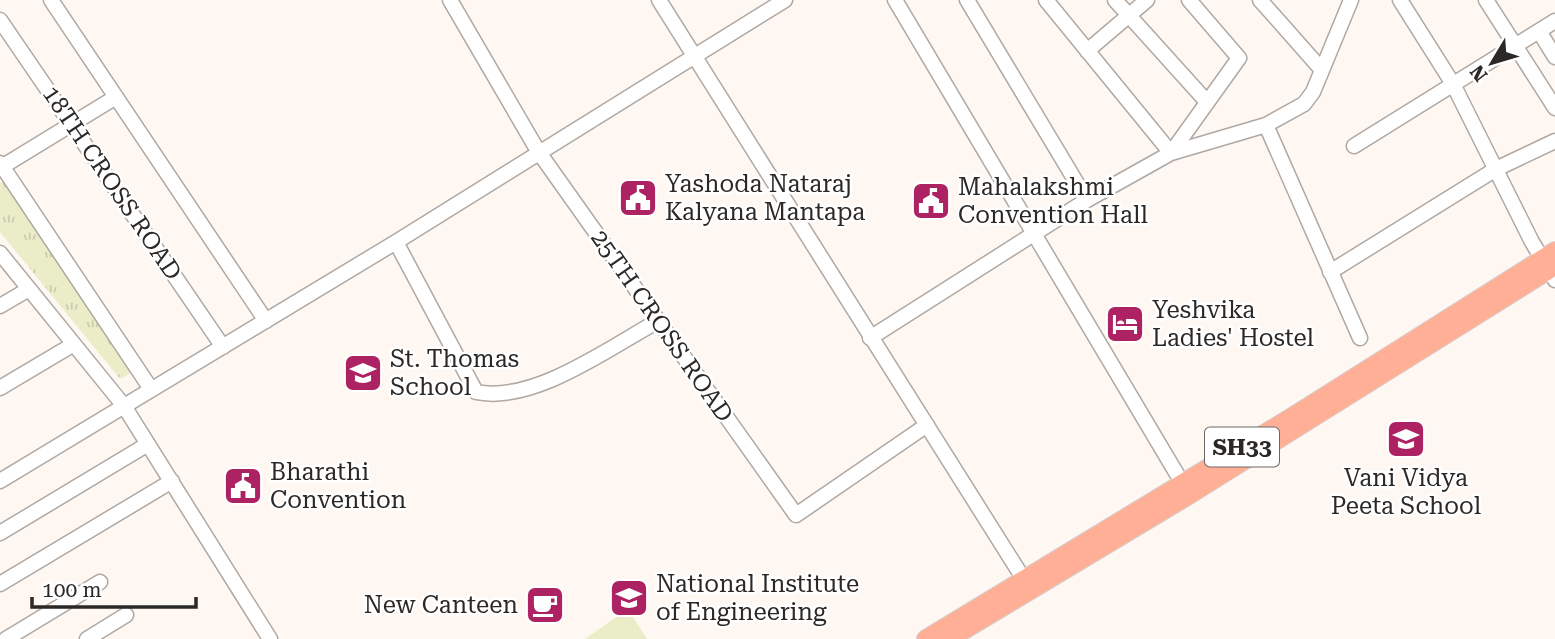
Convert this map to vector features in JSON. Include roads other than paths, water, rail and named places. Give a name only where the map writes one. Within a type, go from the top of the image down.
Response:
[{"type":"main road","name":"SH33","points":[[926,639],[1028,585],[1551,265]]},
{"type":"main road","points":[[949,639],[1028,585]]},
{"type":"street","points":[[51,0],[265,321]]},
{"type":"street","name":"25TH CROSS ROAD","points":[[450,0],[538,151],[796,515],[928,425]]},
{"type":"street","points":[[659,0],[1028,585]]},
{"type":"street","points":[[0,481],[396,242],[538,151],[785,0]]},
{"type":"street","points":[[895,0],[1186,489]]},
{"type":"street","points":[[967,0],[1087,200]]},
{"type":"street","points":[[1046,0],[1171,153]]},
{"type":"street","points":[[1115,0],[1207,102]]},
{"type":"street","points":[[1087,51],[1147,0]]},
{"type":"street","points":[[1171,153],[1239,58],[1189,0]]},
{"type":"street","points":[[1260,0],[1322,70]]},
{"type":"street","points":[[870,338],[1087,200],[1171,153],[1266,125],[1304,104],[1322,70],[1351,0]]},
{"type":"street","points":[[1400,0],[1453,84],[1496,169],[1551,265]]},
{"type":"street","points":[[1486,0],[1555,108]]},
{"type":"street","name":"18TH CROSS ROAD","points":[[0,20],[223,347]]},
{"type":"street","points":[[1354,146],[1555,21]]},
{"type":"street","points":[[1539,31],[1555,57]]},
{"type":"street","points":[[116,97],[1,166],[151,389]]},
{"type":"street","points":[[1266,125],[1360,338]]},
{"type":"street","points":[[1330,272],[1496,169],[1555,141]]},
{"type":"street","points":[[396,242],[476,392],[494,396],[550,380],[658,321]]},
{"type":"street","points":[[0,253],[124,406],[270,639]]},
{"type":"street","points":[[0,306],[29,289]]},
{"type":"street","points":[[0,388],[74,344]]},
{"type":"street","points":[[0,533],[148,444]]},
{"type":"street","points":[[0,584],[172,481]]},
{"type":"street","points":[[6,639],[100,582]]},
{"type":"street","points":[[87,639],[126,615]]},
{"type":"place","name":"Yashoda Nataraj Kalyana Mantapa","points":[[638,198]]},
{"type":"place","name":"Mahalakshmi Convention Hall","points":[[931,201]]},
{"type":"place","name":"Yeshvika Ladies' Hostel","points":[[1125,324]]},
{"type":"place","name":"St. Thomas School","points":[[363,373]]},
{"type":"place","name":"Vani Vidya Peeta School","points":[[1406,439]]},
{"type":"place","name":"Bharathi Convention","points":[[243,486]]},
{"type":"place","name":"National Institute of Engineering","points":[[629,598]]},
{"type":"place","name":"New Canteen","points":[[545,605]]}]
